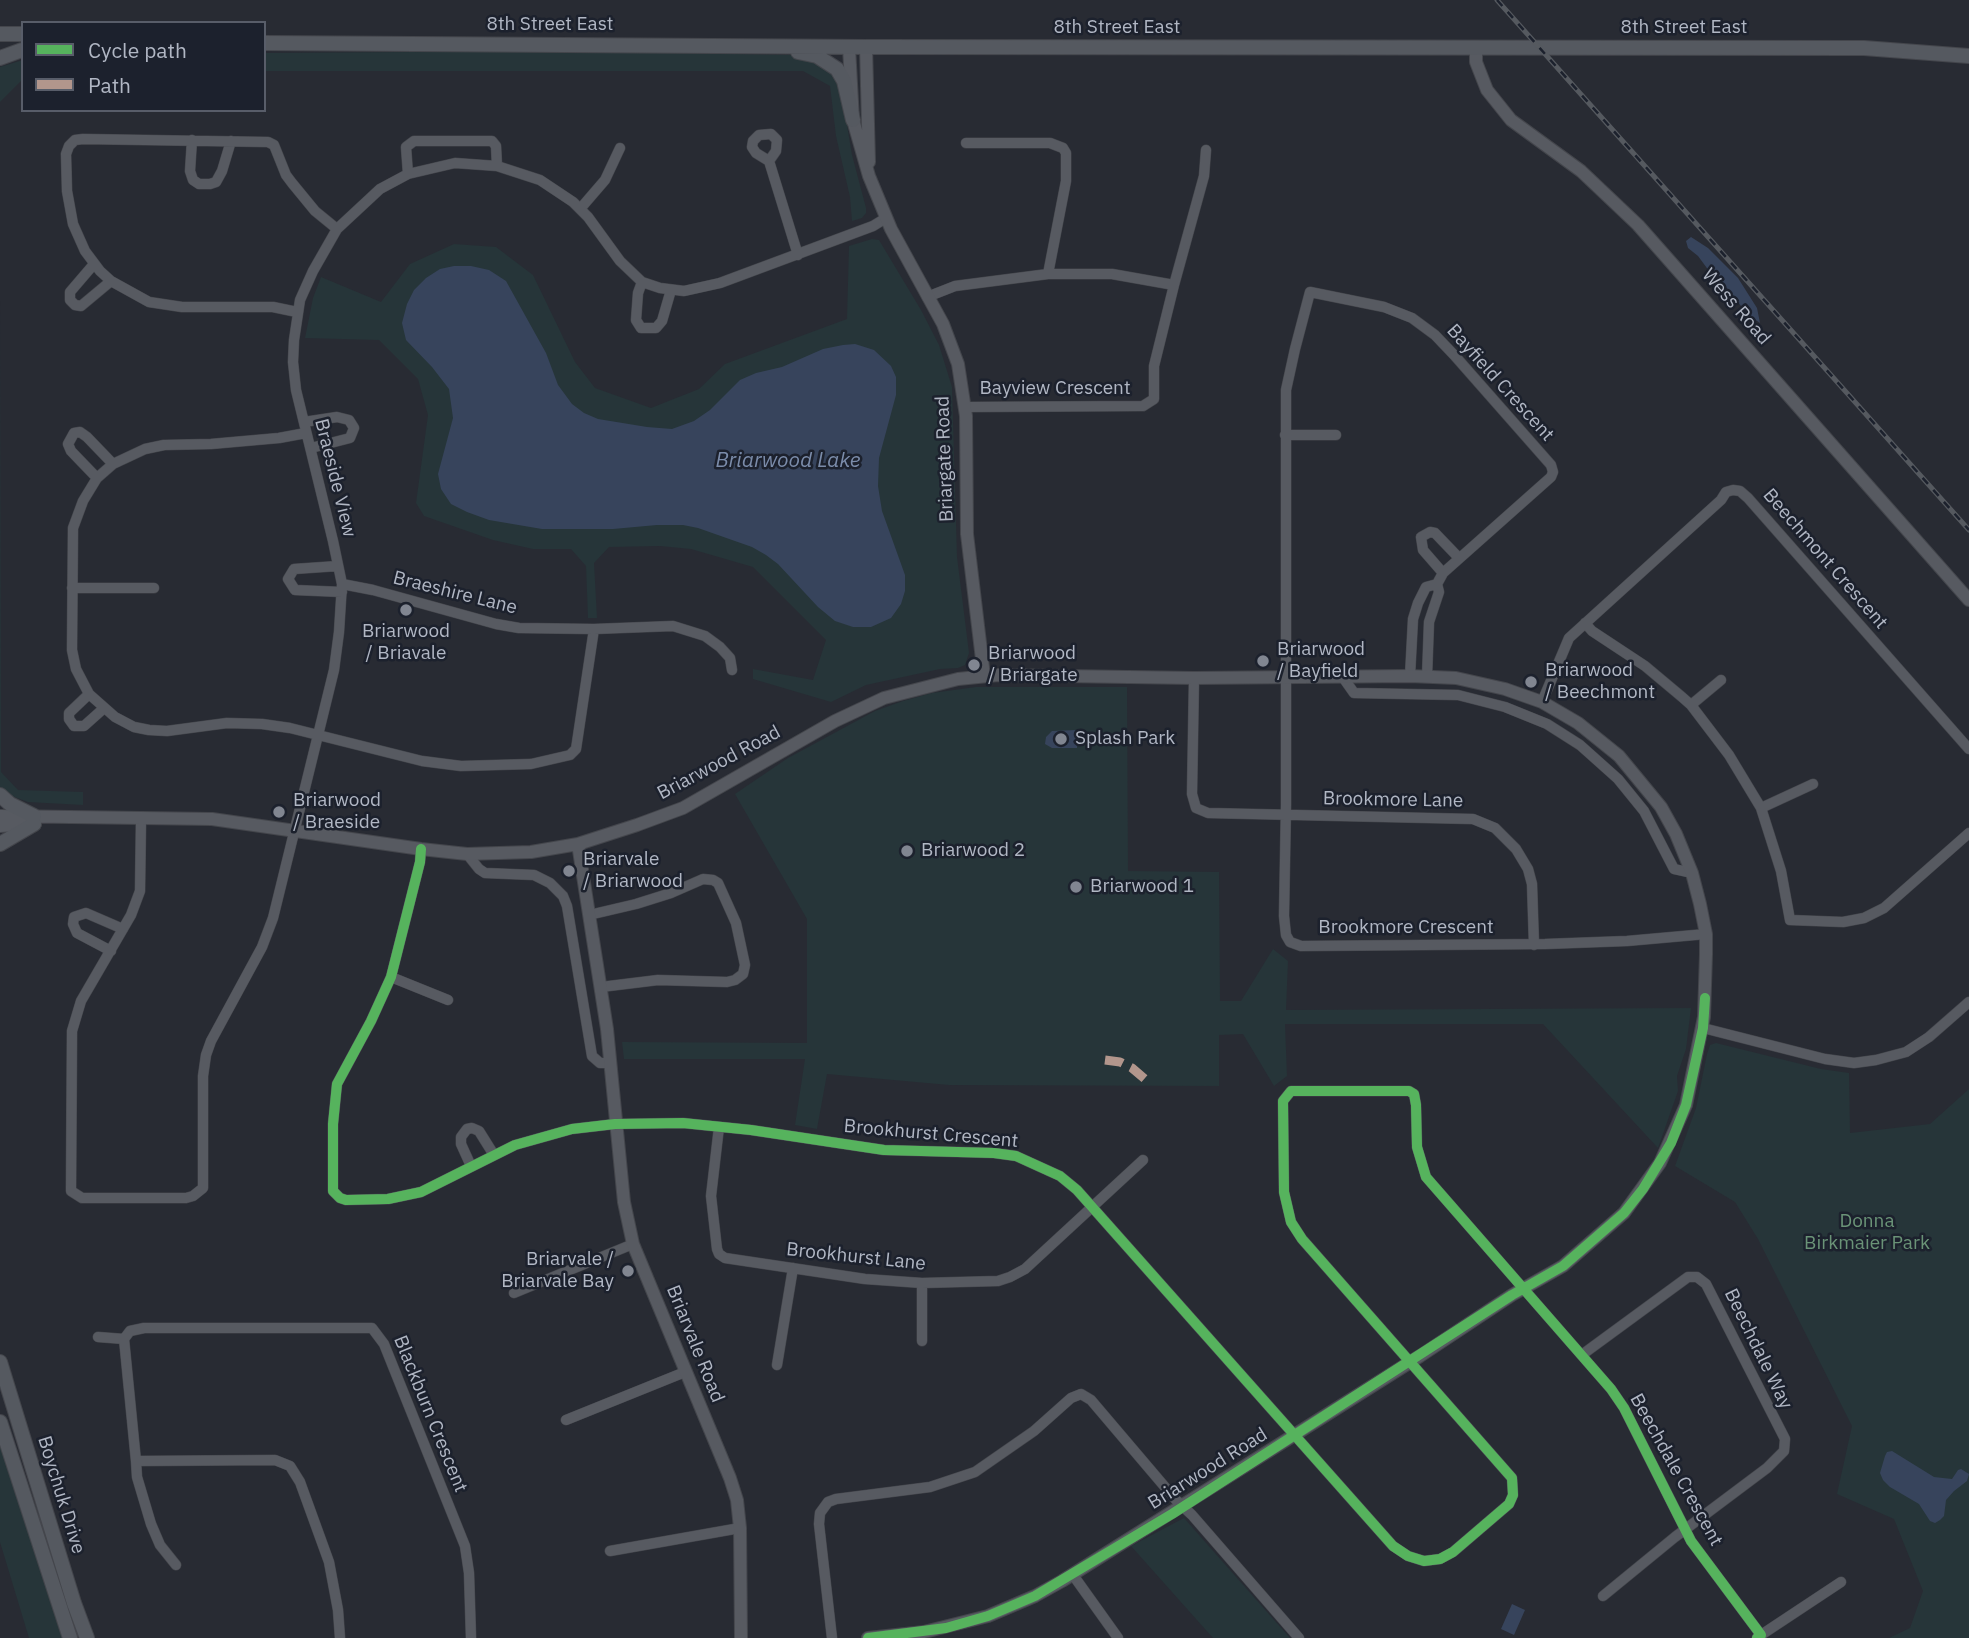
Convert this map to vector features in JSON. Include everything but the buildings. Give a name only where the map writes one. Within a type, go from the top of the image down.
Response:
[{"type":"main road","points":[[0,34],[21,34]]},
{"type":"main road","name":"8th Street East","points":[[266,43],[849,47],[1864,48],[1969,56]]},
{"type":"main road","points":[[755,46],[805,53],[828,62],[837,69],[844,81],[853,120]]},
{"type":"main road","points":[[0,50],[21,50]]},
{"type":"main road","points":[[0,58],[21,50]]},
{"type":"main road","points":[[0,795],[34,820],[0,844]]},
{"type":"main road","name":"Boychuk Drive","points":[[0,1362],[87,1638]]},
{"type":"main road","name":"Boychuk Drive","points":[[0,1422],[70,1638]]},
{"type":"street","name":"Briargate Road","points":[[849,47],[853,120],[869,176],[886,218],[951,340],[958,364],[966,407],[967,534],[984,676]]},
{"type":"street","name":"Briargate Road","points":[[866,47],[870,119],[869,176]]},
{"type":"street","name":"Wess Road","points":[[1476,47],[1476,62],[1487,90],[1511,120],[1581,171],[1638,225],[1969,600]]},
{"type":"street","points":[[298,312],[273,307],[182,307],[149,302],[111,281],[94,264],[78,240],[73,224],[67,191],[66,154],[69,145],[75,140],[83,139],[255,140],[274,145],[292,183],[315,211],[337,229]]},
{"type":"street","points":[[192,140],[190,172],[193,180],[200,184],[216,182],[231,141]]},
{"type":"street","points":[[408,174],[406,148],[415,141],[492,141],[496,146],[497,166]]},
{"type":"street","points":[[966,143],[1055,143],[1063,148],[1066,153],[1063,202],[1048,274]]},
{"type":"street","points":[[580,209],[605,180],[621,149]]},
{"type":"street","points":[[927,297],[955,286],[1048,274],[1112,274],[1174,285],[1204,176],[1206,150]]},
{"type":"street","points":[[769,161],[798,255]]},
{"type":"street","name":"Braeside View","points":[[110,951],[81,1001],[72,1031],[71,1191],[82,1198],[193,1196],[203,1188],[203,1076],[206,1055],[262,947],[273,918],[334,670],[342,588],[296,390],[293,362],[298,312],[313,271],[337,229],[380,188],[408,174],[455,163],[497,166],[540,180],[580,209],[620,261],[642,282],[684,291],[720,283],[798,255],[873,226],[886,218]]},
{"type":"street","points":[[94,264],[70,292],[70,299],[75,305],[81,306],[111,281]]},
{"type":"street","points":[[642,282],[636,320],[641,328],[656,328],[662,321],[671,290]]},
{"type":"street","name":"Bayview Crescent","points":[[966,407],[1143,407],[1154,399],[1154,366],[1174,285]]},
{"type":"street","name":"Bayfield Crescent","points":[[1287,676],[1286,390],[1311,292],[1384,307],[1412,318],[1435,335],[1545,459],[1553,472],[1551,477],[1443,573],[1437,584],[1439,592],[1426,641],[1427,677]]},
{"type":"street","points":[[311,448],[350,438],[354,428],[349,420],[337,417],[279,438],[164,445],[145,449],[113,464],[97,478],[83,501],[73,528],[72,650],[76,669],[89,694],[103,709],[134,727],[149,730],[167,731],[227,723],[262,724],[422,761],[461,766],[531,764],[570,755],[576,748],[594,629]]},
{"type":"street","points":[[97,478],[71,451],[68,444],[74,433],[80,432],[88,437],[113,464]]},
{"type":"street","points":[[1285,435],[1336,435]]},
{"type":"street","name":"Beechmont Crescent","points":[[1542,702],[1569,638],[1727,492],[1740,491],[1969,749]]},
{"type":"street","points":[[1443,573],[1423,550],[1421,537],[1430,532],[1435,533],[1459,558]]},
{"type":"street","name":"Braeshire Lane","points":[[338,566],[294,569],[288,579],[295,590],[373,590],[519,628],[673,626],[705,636],[720,646],[730,659],[732,670]]},
{"type":"street","name":"Bayfield Crescent","points":[[1410,676],[1413,619],[1422,592],[1426,587],[1437,584]]},
{"type":"street","points":[[72,588],[154,587]]},
{"type":"street","points":[[1585,624],[1653,673],[1691,705],[1729,755],[1761,808],[1781,871],[1790,920],[1843,922],[1864,918],[1884,908],[1969,833]]},
{"type":"street","name":"Briarwood Road","points":[[0,816],[90,824],[108,819],[212,819],[421,849],[467,853],[531,852],[578,844],[683,808],[824,727],[884,698],[925,686],[984,676],[1410,676],[1481,682],[1542,702],[1600,738],[1639,778],[1661,807],[1676,834],[1692,873],[1706,934],[1703,1028],[1686,1105],[1671,1143],[1643,1189],[1624,1213],[1563,1266],[1073,1575],[1035,1596],[988,1616],[924,1632],[869,1638]]},
{"type":"street","name":"Brookmore Crescent","points":[[1287,676],[1284,926],[1286,935],[1295,945],[1534,944],[1628,941],[1706,934]]},
{"type":"street","points":[[1342,676],[1354,692],[1458,695],[1505,706],[1547,724],[1580,745],[1618,779],[1644,811],[1674,869],[1692,873]]},
{"type":"street","name":"Brookmore Lane","points":[[1194,678],[1192,794],[1196,808],[1208,813],[1442,816],[1473,819],[1495,828],[1516,849],[1528,869],[1532,884],[1534,944]]},
{"type":"street","points":[[1691,705],[1721,680]]},
{"type":"street","points":[[89,694],[69,713],[69,719],[74,726],[83,726],[103,709]]},
{"type":"street","points":[[1761,808],[1813,784]]},
{"type":"street","name":"Briarwood Road","points":[[0,826],[34,820]]},
{"type":"street","points":[[123,929],[86,913],[74,918],[73,924],[77,933],[110,951],[123,929],[131,915],[140,891],[142,820]]},
{"type":"street","name":"Briarvale Road","points":[[578,844],[601,987],[624,1202],[633,1244],[737,1500],[740,1528],[741,1638]]},
{"type":"street","points":[[421,849],[391,977],[447,1000]]},
{"type":"street","points":[[467,853],[485,873],[534,875],[550,883],[563,896],[567,906],[592,1056],[600,1063],[610,1062]]},
{"type":"street","points":[[589,915],[671,893],[703,879],[713,880],[718,883],[736,923],[745,965],[743,974],[727,982],[658,980],[601,987]]},
{"type":"street","name":"Brookhurst Crescent","points":[[391,977],[337,1084],[333,1124],[333,1191],[346,1200],[388,1199],[421,1192],[494,1155],[546,1135],[615,1124],[683,1123],[884,1150],[1016,1156],[1060,1176],[1093,1207],[1393,1546],[1408,1556],[1424,1560],[1440,1559],[1453,1552],[1508,1504],[1513,1494],[1512,1478],[1410,1363]]},
{"type":"street","points":[[1703,1028],[1825,1059],[1854,1062],[1876,1060],[1906,1052],[1929,1037],[1969,1002]]},
{"type":"street","name":"Beechdale Crescent","points":[[1410,1363],[1291,1223],[1284,1192],[1283,1114],[1283,1101],[1291,1091],[1409,1091],[1414,1094],[1417,1147],[1426,1177],[1611,1389],[1624,1408],[1685,1530],[1759,1636]]},
{"type":"street","name":"Brookhurst Lane","points":[[719,1127],[711,1196],[719,1254],[725,1258],[865,1279],[922,1283],[998,1281],[1010,1277],[1026,1269],[1143,1160]]},
{"type":"street","points":[[471,1166],[461,1144],[462,1133],[467,1129],[479,1131],[494,1155]]},
{"type":"street","points":[[514,1293],[633,1244]]},
{"type":"street","points":[[777,1365],[793,1268]]},
{"type":"street","name":"Beechdale Way","points":[[1583,1354],[1688,1277],[1698,1277],[1706,1284],[1785,1439],[1784,1451],[1767,1468],[1685,1530]]},
{"type":"street","points":[[922,1283],[922,1341]]},
{"type":"street","name":"Blackburn Crescent","points":[[98,1337],[124,1339],[130,1331],[144,1328],[372,1328],[384,1344],[465,1546],[469,1573],[471,1638]]},
{"type":"street","points":[[124,1339],[137,1477],[160,1545],[176,1565]]},
{"type":"street","points":[[566,1420],[685,1372]]},
{"type":"street","points":[[832,1638],[819,1524],[820,1513],[828,1502],[930,1488],[975,1472],[1034,1432],[1071,1398],[1081,1394],[1091,1400],[1299,1638]]},
{"type":"street","points":[[136,1461],[275,1460],[290,1465],[300,1482],[329,1562],[340,1638]]},
{"type":"street","points":[[610,1551],[740,1528]]},
{"type":"street","points":[[1603,1596],[1685,1530]]},
{"type":"street","points":[[1073,1575],[1118,1638]]},
{"type":"street","points":[[1759,1636],[1841,1583]]},
{"type":"green space","points":[[701,50],[736,54],[797,55],[824,62],[840,83],[852,155],[866,213],[862,218],[852,221],[850,197],[836,136],[830,86],[803,71],[266,71],[266,53]]},
{"type":"green space","points":[[21,61],[21,81],[0,102],[0,67]]},
{"type":"green space","points":[[872,239],[879,240],[921,310],[939,345],[952,387],[957,557],[969,653],[965,665],[958,668],[940,669],[866,685],[831,702],[753,679],[753,669],[813,680],[826,640],[753,567],[691,549],[660,546],[609,547],[594,563],[597,618],[588,618],[586,566],[571,549],[533,549],[493,540],[424,516],[416,503],[428,415],[418,379],[379,340],[305,338],[313,298],[321,277],[381,302],[410,264],[454,244],[496,247],[533,275],[575,362],[595,388],[651,408],[699,389],[725,364],[847,319],[849,246]]},
{"type":"green space","points":[[0,299],[1,772],[18,790],[83,792],[83,805],[28,802],[9,795],[0,788]]},
{"type":"green space","points":[[976,687],[1127,687],[1128,871],[1219,872],[1220,1001],[1241,1001],[1273,949],[1288,961],[1286,1010],[1691,1008],[1686,1049],[1677,1076],[1678,1091],[1658,1148],[1543,1024],[1285,1024],[1287,1076],[1274,1086],[1243,1034],[1219,1035],[1219,1086],[949,1085],[827,1074],[817,1129],[795,1125],[805,1059],[624,1059],[622,1042],[807,1043],[807,919],[735,794],[788,758],[875,711],[932,693]]},
{"type":"green space","name":"Donna Birkmaier Park","points":[[1716,1043],[1821,1069],[1849,1073],[1850,1133],[1930,1124],[1969,1089],[1969,1638],[1889,1638],[1910,1628],[1923,1591],[1894,1519],[1837,1494],[1852,1426],[1758,1239],[1735,1202],[1675,1166],[1696,1108],[1710,1045]]},
{"type":"green space","points":[[0,1422],[70,1638],[29,1638],[0,1542]]},
{"type":"green space","points":[[1184,1518],[1290,1638],[1213,1638],[1131,1546]]},
{"type":"water","points":[[1691,237],[1708,248],[1738,278],[1757,308],[1760,323],[1747,314],[1729,290],[1715,279],[1698,256],[1688,248],[1686,241]]},
{"type":"water","name":"Briarwood Lake","points":[[454,266],[489,270],[506,281],[546,353],[558,385],[572,404],[598,419],[672,429],[694,421],[710,410],[740,380],[756,373],[782,367],[823,349],[843,345],[855,344],[874,350],[891,366],[896,377],[896,395],[879,458],[878,486],[882,511],[905,575],[905,591],[901,604],[891,618],[871,627],[853,627],[835,621],[766,555],[752,547],[698,528],[657,525],[613,529],[542,529],[489,520],[451,504],[441,489],[438,474],[453,418],[449,389],[406,340],[402,323],[414,290],[440,269]]},
{"type":"water","name":"Splash Park","points":[[1077,730],[1077,748],[1052,748],[1045,744],[1046,737],[1052,731]]},
{"type":"water","points":[[1892,1451],[1934,1477],[1952,1479],[1961,1469],[1969,1474],[1967,1481],[1946,1500],[1944,1516],[1940,1520],[1935,1523],[1930,1521],[1919,1504],[1883,1480],[1880,1473],[1885,1456]]},
{"type":"water","points":[[1512,1604],[1525,1610],[1514,1635],[1501,1629]]},
{"type":"railway","points":[[1497,0],[1969,530]]},
{"type":"marked path","points":[[1105,1060],[1120,1062],[1146,1080]]},
{"type":"cycle path","points":[[421,849],[391,977],[337,1084],[333,1124],[333,1191],[340,1198],[388,1199],[421,1192],[515,1145],[572,1129],[615,1124],[683,1123],[751,1130],[884,1150],[1016,1156],[1060,1176],[1077,1190],[1393,1546],[1408,1556],[1424,1561],[1440,1559],[1453,1552],[1509,1504],[1513,1495],[1512,1478],[1302,1239],[1291,1222],[1284,1192],[1283,1101],[1291,1091],[1409,1091],[1414,1094],[1417,1147],[1426,1177],[1611,1389],[1624,1408],[1691,1541],[1761,1635],[1757,1638]]},
{"type":"cycle path","points":[[868,1638],[946,1628],[988,1616],[1035,1596],[1172,1514],[1512,1295],[1563,1266],[1624,1213],[1643,1189],[1671,1143],[1686,1105],[1703,1028],[1705,998]]},
{"type":"place","name":"Briarwood / Briavale","points":[[406,610]]},
{"type":"place","name":"Briarwood / Bayfield","points":[[1263,661]]},
{"type":"place","name":"Briarwood / Briargate","points":[[974,665]]},
{"type":"place","name":"Briarwood / Beechmont","points":[[1531,682]]},
{"type":"place","name":"Splash Park","points":[[1061,739]]},
{"type":"place","name":"Briarwood / Braeside","points":[[279,812]]},
{"type":"place","name":"Briarwood 2","points":[[907,851]]},
{"type":"place","name":"Briarvale / Briarwood","points":[[569,871]]},
{"type":"place","name":"Briarwood 1","points":[[1076,887]]},
{"type":"place","name":"Briarvale / Briarvale Bay","points":[[628,1271]]}]
